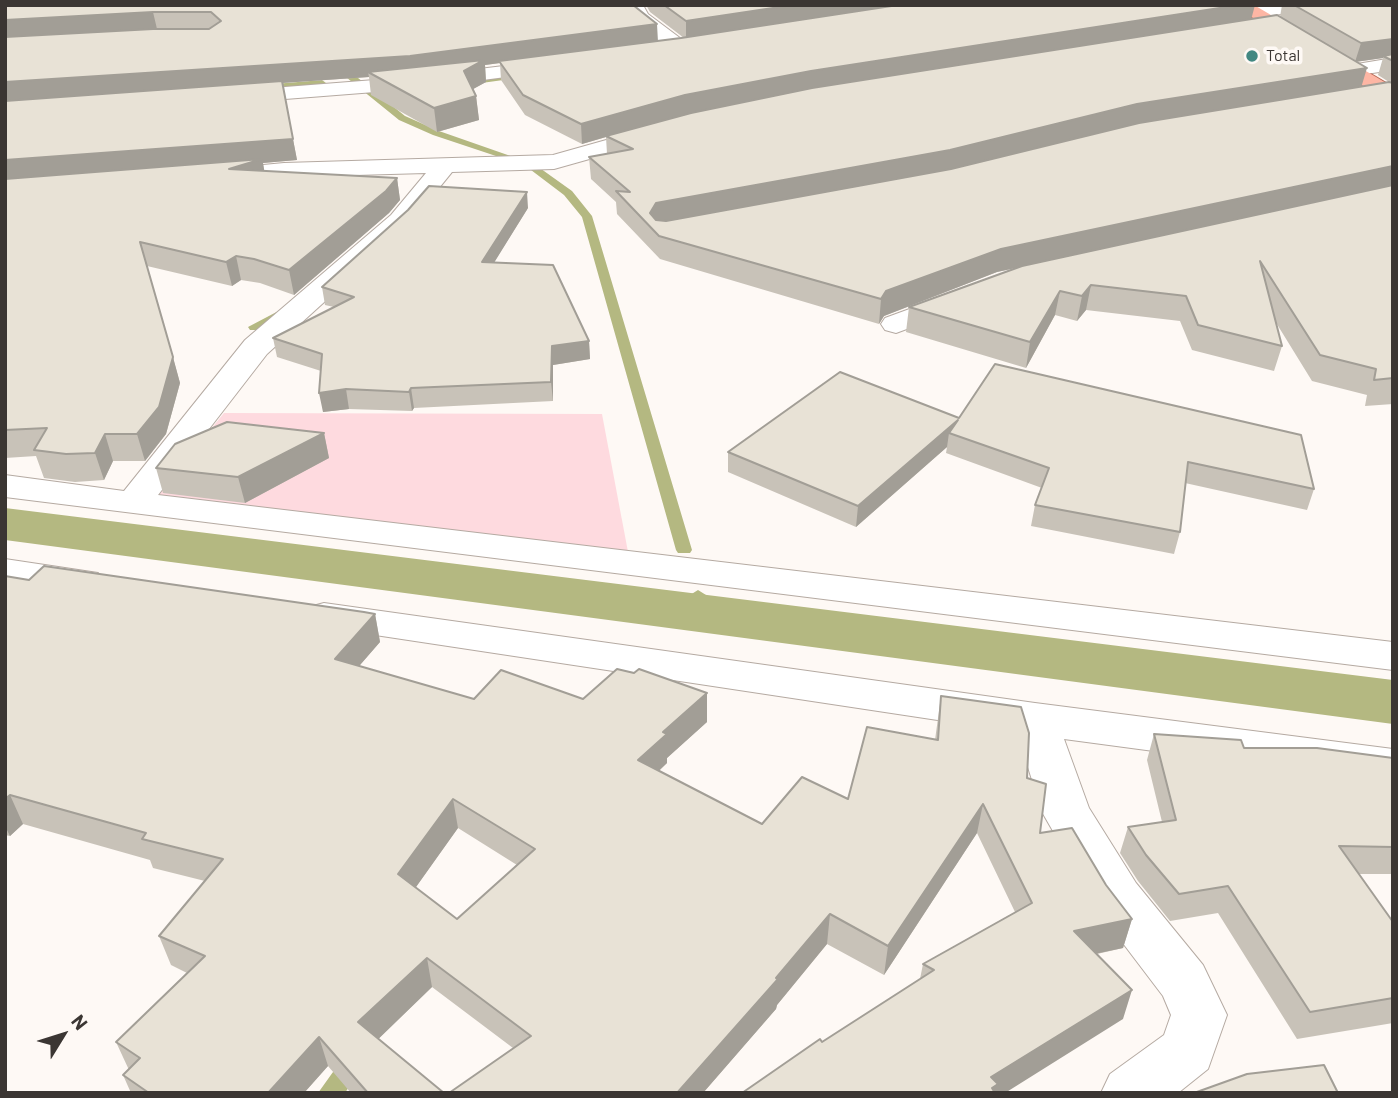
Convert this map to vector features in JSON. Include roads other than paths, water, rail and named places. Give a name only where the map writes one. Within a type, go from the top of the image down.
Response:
[{"type":"main road","points":[[1247,8],[1390,94]]},
{"type":"street","points":[[634,5],[641,18],[688,47],[657,51]]},
{"type":"street","points":[[1247,8],[1308,5]]},
{"type":"street","points":[[1235,31],[1275,25]]},
{"type":"street","points":[[219,98],[413,83],[570,63]]},
{"type":"street","points":[[1352,70],[1393,64]]},
{"type":"street","points":[[1347,98],[1390,94]]},
{"type":"street","points":[[201,177],[284,170],[554,162],[673,129]]},
{"type":"street","points":[[134,503],[256,347],[400,220],[445,165]]},
{"type":"street","points":[[897,324],[984,291]]},
{"type":"street","points":[[5,486],[1393,656]]},
{"type":"street","points":[[5,571],[115,587]]},
{"type":"street","points":[[279,610],[1035,719],[1393,766]]},
{"type":"street","points":[[1035,719],[1066,812],[1118,898],[1184,982],[1199,1015],[1188,1051],[1131,1093]]},
{"type":"waterway","points":[[339,67],[402,118],[436,133],[517,160]]},
{"type":"waterway","points":[[467,82],[522,75]]},
{"type":"waterway","points":[[262,88],[322,83]]},
{"type":"waterway","points":[[534,168],[568,193],[587,216],[684,550]]},
{"type":"waterway","points":[[254,327],[286,311]]},
{"type":"waterway","points":[[5,524],[1393,702]]},
{"type":"waterway","points":[[698,595],[703,614]]},
{"type":"waterway","points":[[330,1093],[346,1073]]},
{"type":"place","name":"Total","points":[[1252,56]]}]
